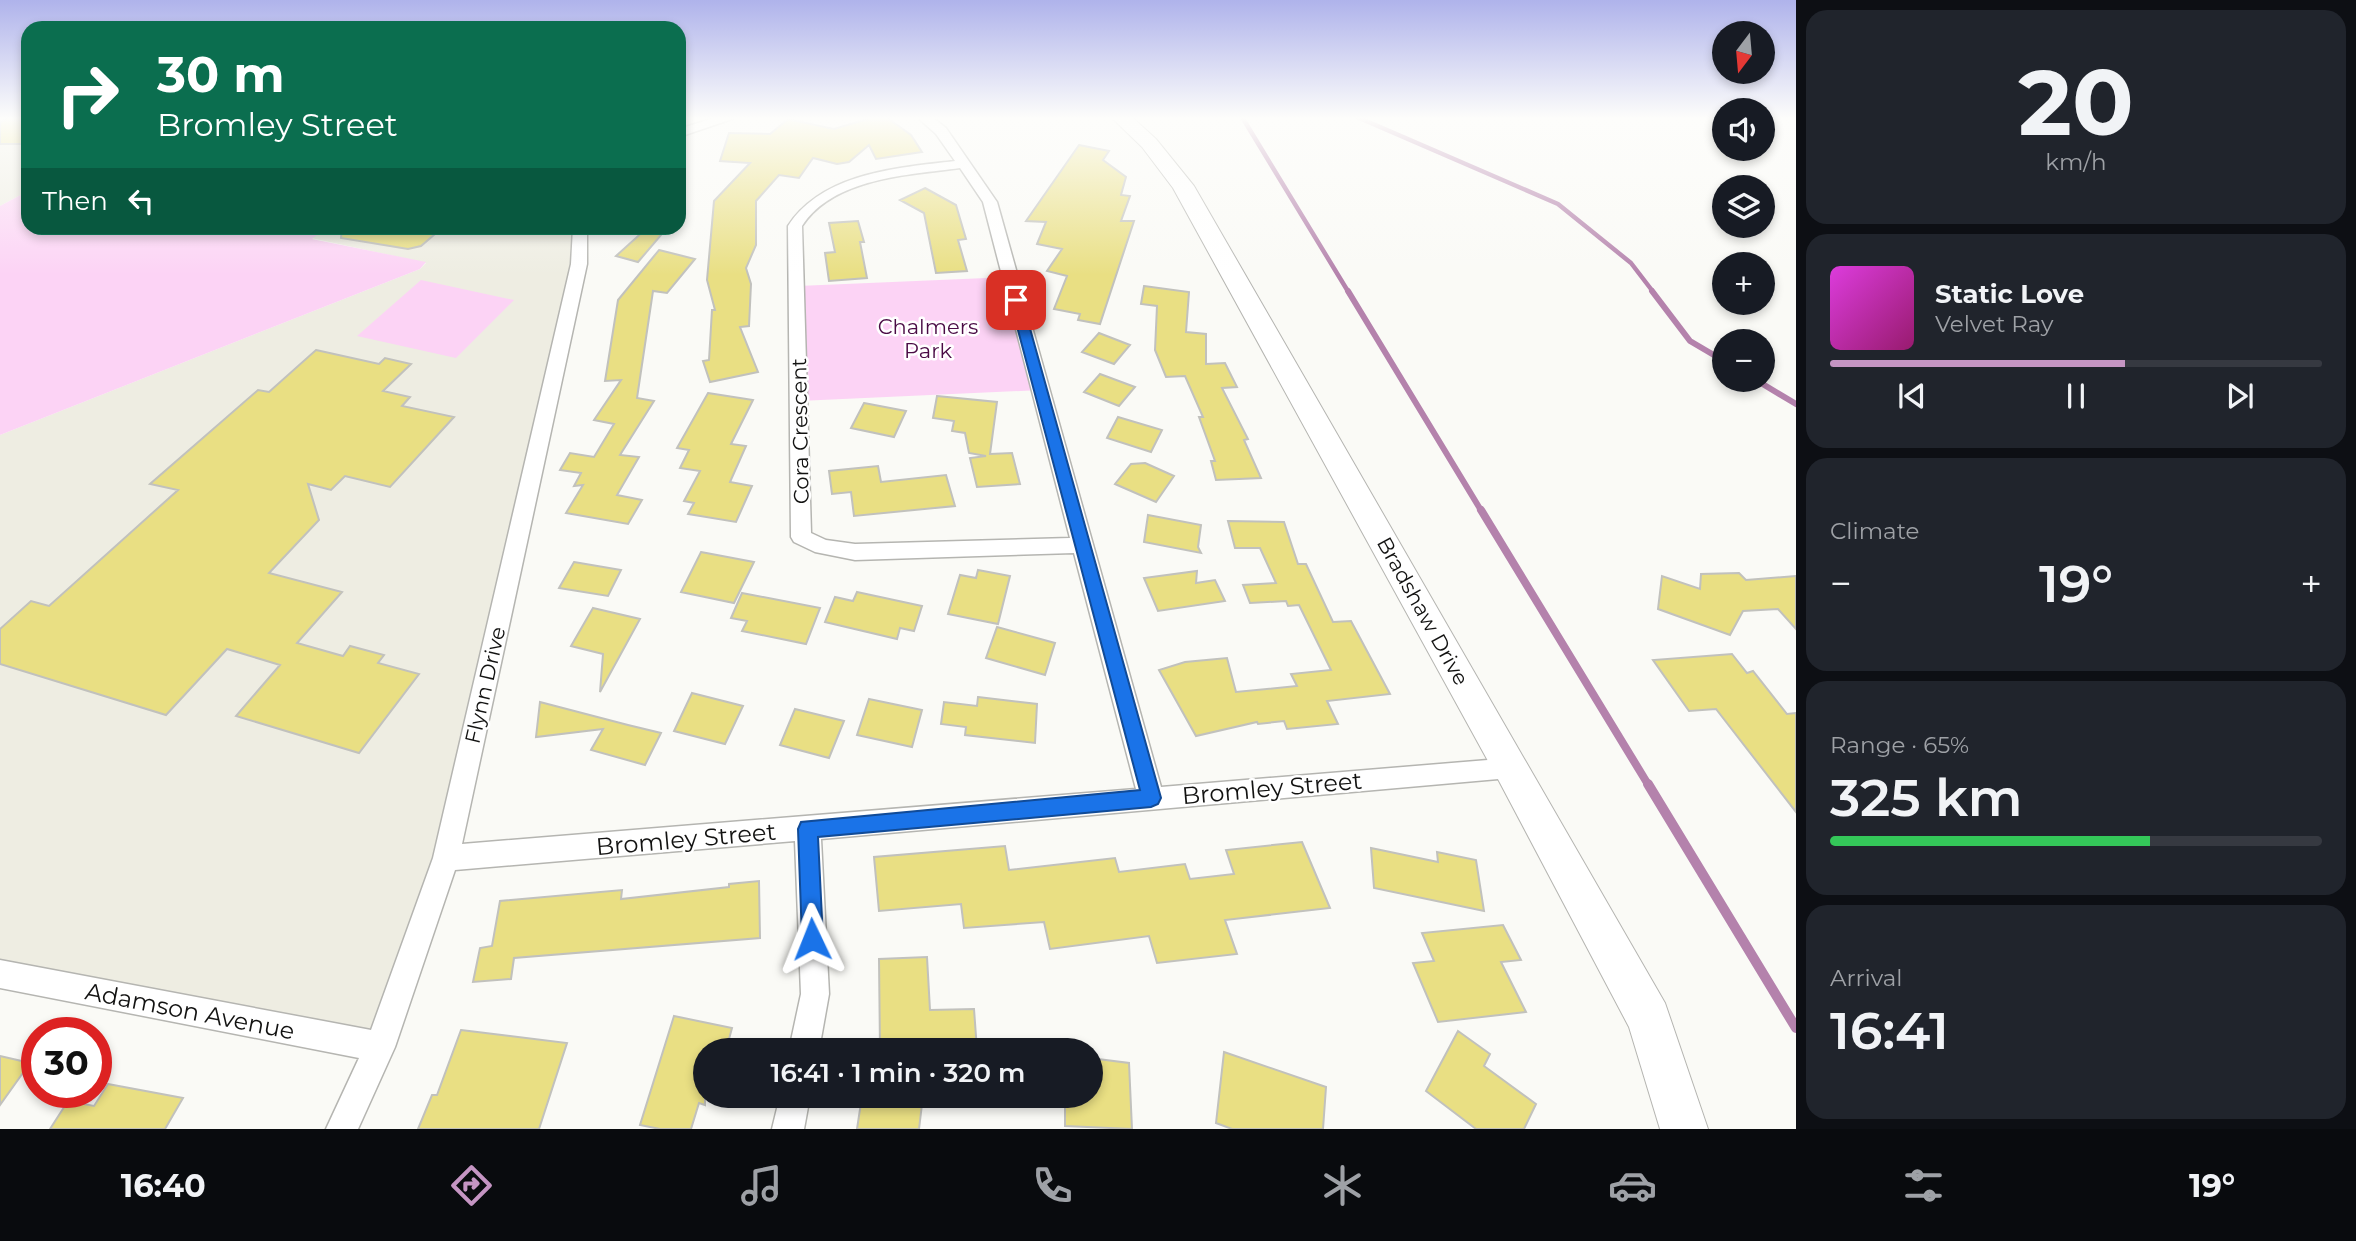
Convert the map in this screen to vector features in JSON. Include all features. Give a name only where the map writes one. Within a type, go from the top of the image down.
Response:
[{"type":"street","name":"Cora Crescent","points":[[916,170],[816,199],[800,214],[795,226],[801,537],[822,547],[855,552],[1081,545]]},
{"type":"street","points":[[964,170],[990,202],[1151,798]]},
{"type":"street","name":"Bradshaw Drive","points":[[1170,170],[1183,186],[1512,769],[1648,1018],[1684,1129]]},
{"type":"street","name":"Flynn Drive","points":[[342,1129],[380,1047],[446,858],[579,264],[580,235]]},
{"type":"street","name":"Bromley Street","points":[[446,858],[1512,769]]},
{"type":"street","points":[[806,1038],[815,994],[808,829]]},
{"type":"street","name":"Adamson Avenue","points":[[0,974],[380,1047]]},
{"type":"street","points":[[788,1129],[792,1108]]},
{"type":"shaded area","points":[[0,170],[21,170],[21,195],[0,206]]},
{"type":"shaded area","points":[[315,235],[580,235],[446,858],[380,1047],[0,974],[0,435],[420,269],[426,263],[311,238]]},
{"type":"green space","points":[[21,195],[21,235],[317,235],[312,239],[426,262],[420,269],[0,435],[0,206]]},
{"type":"green space","name":"Chalmers Park","points":[[1010,277],[1041,390],[799,401],[798,286]]},
{"type":"green space","points":[[421,280],[514,300],[456,358],[357,336]]},
{"type":"building","points":[[744,170],[805,170],[799,178],[779,175],[756,201],[756,245],[746,268],[751,284],[749,326],[740,327],[758,372],[710,382],[703,361],[709,360],[712,310],[715,310],[707,280],[714,201]]},
{"type":"building","points":[[1062,170],[1116,170],[1126,177],[1121,195],[1130,196],[1121,221],[1134,221],[1100,324],[1078,320],[1080,314],[1054,309],[1067,276],[1047,271],[1062,249],[1037,244],[1046,222],[1026,221]]},
{"type":"building","points":[[925,188],[956,205],[966,239],[958,240],[967,271],[936,273],[924,213],[900,200]]},
{"type":"building","points":[[858,221],[864,242],[860,242],[867,278],[829,281],[825,253],[835,252],[829,223]]},
{"type":"building","points":[[341,235],[434,235],[421,246],[408,249],[341,238]]},
{"type":"building","points":[[639,235],[661,235],[638,262],[616,256]]},
{"type":"building","points":[[659,250],[695,259],[667,293],[653,291],[637,398],[654,401],[620,455],[639,457],[617,495],[642,500],[628,524],[566,513],[583,485],[574,486],[581,473],[560,470],[570,453],[594,457],[614,424],[594,420],[621,380],[605,381],[618,300]]},
{"type":"building","points":[[1144,286],[1189,292],[1186,332],[1206,334],[1206,364],[1225,363],[1237,387],[1222,388],[1248,439],[1244,440],[1261,478],[1216,480],[1211,461],[1215,461],[1199,417],[1203,417],[1185,376],[1166,377],[1155,350],[1157,306],[1141,304]]},
{"type":"building","points":[[1099,333],[1130,345],[1114,364],[1082,352]]},
{"type":"building","points":[[316,350],[379,364],[385,358],[411,364],[383,391],[410,397],[402,406],[454,417],[390,487],[345,476],[331,490],[308,484],[319,520],[269,573],[342,592],[297,643],[343,656],[350,646],[384,655],[378,663],[419,674],[359,753],[236,716],[280,665],[227,649],[166,715],[0,664],[0,629],[31,601],[49,606],[178,490],[150,484],[258,390],[269,392]]},
{"type":"building","points":[[1100,374],[1135,387],[1119,406],[1084,392]]},
{"type":"building","points":[[708,393],[753,400],[731,444],[746,446],[730,482],[752,486],[736,522],[688,514],[694,503],[684,501],[700,471],[680,468],[689,450],[677,448]]},
{"type":"building","points":[[937,396],[997,402],[990,454],[1012,453],[1020,484],[977,487],[970,458],[986,456],[969,453],[965,433],[952,431],[954,421],[933,418]]},
{"type":"building","points":[[864,403],[906,411],[894,437],[851,428]]},
{"type":"building","points":[[1118,417],[1162,430],[1151,452],[1107,438]]},
{"type":"building","points":[[1145,463],[1174,476],[1156,502],[1115,484],[1131,464]]},
{"type":"building","points":[[878,466],[881,482],[946,475],[955,506],[854,516],[851,492],[832,494],[829,471]]},
{"type":"building","points":[[1148,515],[1201,525],[1198,547],[1201,553],[1144,542]]},
{"type":"building","points":[[1228,521],[1284,522],[1298,564],[1306,564],[1333,622],[1351,621],[1390,694],[1327,701],[1338,724],[1287,729],[1284,721],[1257,722],[1196,736],[1159,670],[1185,662],[1227,658],[1236,692],[1297,686],[1291,674],[1331,670],[1299,605],[1288,606],[1286,601],[1250,603],[1243,585],[1276,583],[1260,548],[1235,548]]},
{"type":"building","points":[[701,552],[754,562],[734,603],[681,592]]},
{"type":"building","points":[[574,562],[621,570],[608,596],[559,588]]},
{"type":"building","points":[[978,570],[1010,576],[998,624],[948,614],[960,575],[976,578]]},
{"type":"building","points":[[1197,571],[1196,583],[1215,580],[1225,601],[1158,611],[1144,578]]},
{"type":"building","points":[[1739,573],[1746,580],[1796,576],[1796,629],[1778,609],[1743,611],[1730,635],[1658,609],[1662,576],[1700,589],[1701,574]]},
{"type":"building","points":[[857,592],[922,606],[914,631],[900,628],[897,639],[825,622],[835,597],[853,601]]},
{"type":"building","points":[[742,593],[820,608],[806,644],[742,631],[747,621],[731,618]]},
{"type":"building","points":[[593,608],[640,619],[600,692],[603,654],[571,646]]},
{"type":"building","points":[[997,627],[1055,643],[1045,675],[986,658]]},
{"type":"building","points":[[1732,654],[1747,673],[1753,671],[1787,714],[1796,713],[1796,812],[1716,709],[1689,711],[1653,660]]},
{"type":"building","points":[[692,693],[743,706],[725,744],[674,731]]},
{"type":"building","points":[[978,697],[1037,704],[1035,743],[965,735],[966,727],[941,724],[944,702],[977,706]]},
{"type":"building","points":[[869,699],[922,710],[912,747],[857,735]]},
{"type":"building","points":[[540,702],[661,733],[645,765],[591,750],[603,729],[536,737]]},
{"type":"building","points":[[795,709],[844,721],[829,758],[780,745]]},
{"type":"building","points":[[1302,842],[1330,908],[1225,920],[1237,954],[1157,963],[1149,936],[1050,949],[1044,922],[964,928],[961,904],[879,911],[874,857],[1005,846],[1009,870],[1115,858],[1119,872],[1185,864],[1190,879],[1234,874],[1226,850]]},
{"type":"building","points":[[1371,848],[1438,862],[1437,852],[1476,860],[1484,911],[1374,888]]},
{"type":"building","points":[[759,881],[760,938],[514,958],[511,979],[473,982],[480,948],[492,946],[500,901],[622,890],[621,899]]},
{"type":"building","points":[[1503,925],[1521,960],[1501,962],[1526,1012],[1438,1022],[1413,963],[1434,961],[1422,933]]},
{"type":"building","points":[[927,957],[930,1010],[974,1009],[976,1038],[880,1038],[879,959]]},
{"type":"building","points":[[674,1016],[732,1028],[729,1038],[693,1038],[693,1108],[697,1108],[691,1129],[660,1129],[640,1125]]},
{"type":"building","points":[[461,1030],[567,1043],[539,1129],[418,1129],[432,1095],[437,1095]]},
{"type":"building","points":[[1458,1031],[1490,1054],[1484,1066],[1536,1104],[1524,1129],[1476,1129],[1426,1091]]},
{"type":"building","points":[[1224,1052],[1326,1087],[1323,1129],[1232,1129],[1216,1123]]},
{"type":"building","points":[[0,1056],[21,1061],[21,1076],[0,1105]]},
{"type":"building","points":[[1103,1060],[1129,1063],[1132,1129],[1065,1126],[1065,1108],[1103,1108]]},
{"type":"building","points":[[112,1085],[183,1098],[165,1129],[50,1129],[64,1108],[112,1108]]},
{"type":"building","points":[[860,1108],[922,1108],[919,1129],[857,1129]]},
{"type":"waterway","points":[[1274,170],[1349,293]]},
{"type":"waterway","points":[[1479,170],[1558,204],[1631,263],[1654,293]]},
{"type":"waterway","points":[[1348,291],[1482,512]]},
{"type":"waterway","points":[[1652,291],[1690,341],[1712,354]]},
{"type":"waterway","points":[[1775,391],[1796,404]]},
{"type":"waterway","points":[[1481,510],[1649,786]]},
{"type":"waterway","points":[[1648,784],[1796,1028]]},
{"type":"route","points":[[812,939],[808,829],[1151,798],[1016,300]]}]
